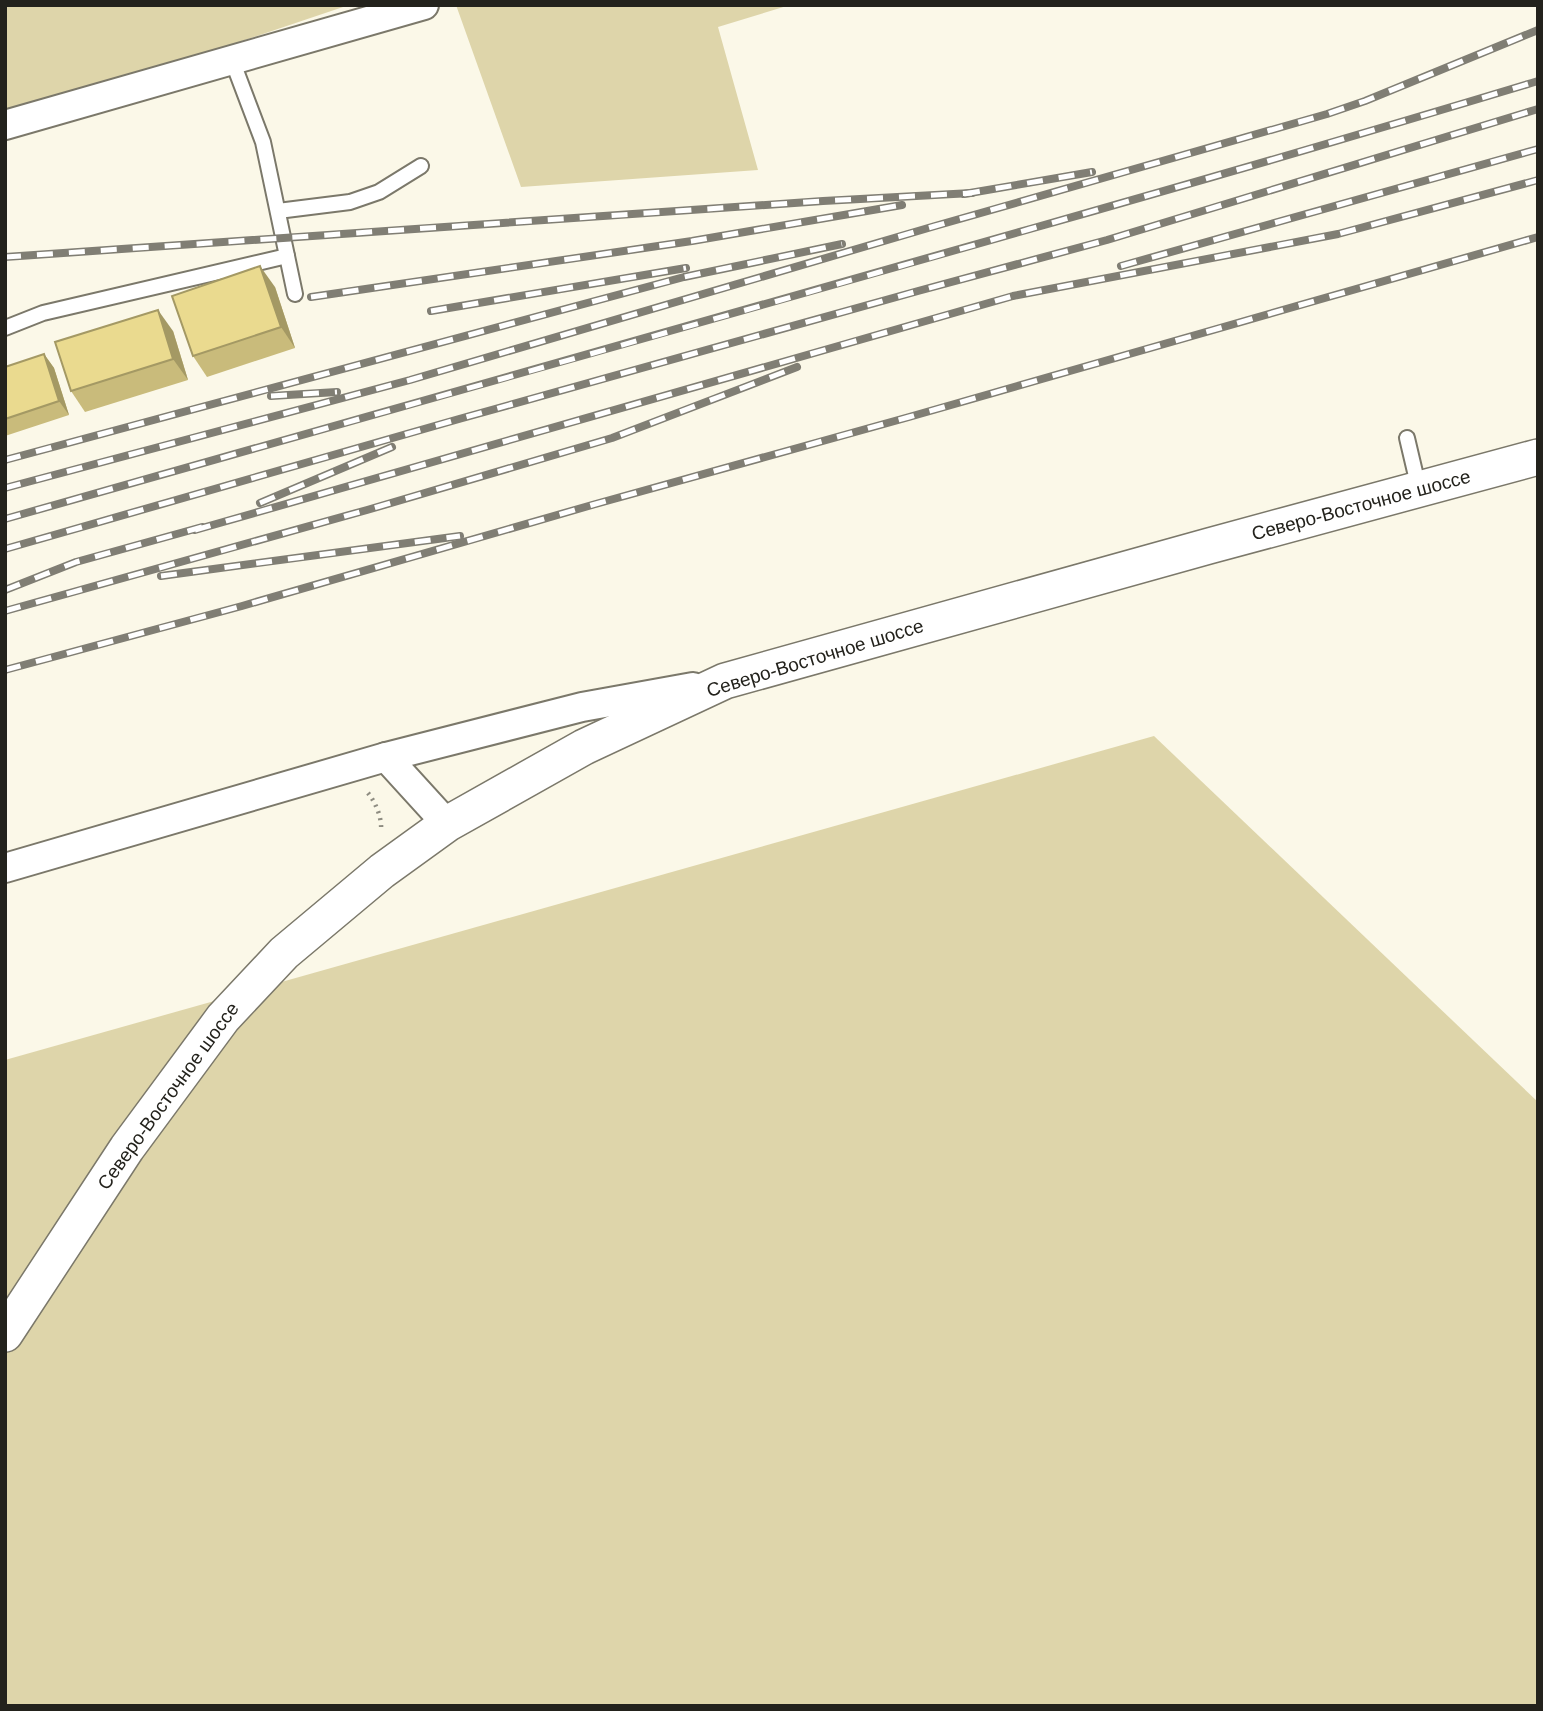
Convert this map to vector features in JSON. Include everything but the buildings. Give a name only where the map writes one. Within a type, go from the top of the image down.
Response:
[{"type":"street","points":[[5,125],[424,5]]},
{"type":"street","name":"Северо-Восточное шоссе","points":[[5,1334],[127,1148],[223,1018],[259,978],[302,937],[447,824],[584,747],[725,681],[1195,549],[1538,457]]},
{"type":"street","points":[[5,868],[386,757],[582,707],[725,681]]},
{"type":"street","points":[[386,757],[447,824]]},
{"type":"lane","points":[[232,60],[263,142],[295,294]]},
{"type":"lane","points":[[278,211],[350,202],[379,192],[421,166]]},
{"type":"lane","points":[[5,328],[43,313],[287,256]]},
{"type":"lane","points":[[1406,438],[1419,489]]},
{"type":"shaded area","points":[[5,5],[349,5],[5,121]]},
{"type":"shaded area","points":[[456,5],[790,5],[718,27],[758,170],[521,187]]},
{"type":"shaded area","points":[[1154,736],[1538,1102],[1538,1706],[5,1706],[5,1060]]},
{"type":"railway","points":[[5,488],[410,380],[1327,114],[1538,30]]},
{"type":"railway","points":[[5,519],[1157,193],[1538,81]]},
{"type":"railway","points":[[5,549],[459,419],[1107,240],[1538,109]]},
{"type":"railway","points":[[1121,266],[1538,149]]},
{"type":"railway","points":[[964,194],[1092,172]]},
{"type":"railway","points":[[195,530],[1013,296],[1338,234],[1538,180]]},
{"type":"railway","points":[[5,257],[972,193]]},
{"type":"railway","points":[[311,297],[692,241],[902,205]]},
{"type":"railway","points":[[5,670],[242,606],[1538,237]]},
{"type":"railway","points":[[5,460],[684,277],[842,244]]},
{"type":"railway","points":[[431,311],[686,268]]},
{"type":"railway","points":[[5,611],[612,438],[797,367]]},
{"type":"railway","points":[[271,396],[337,392]]},
{"type":"railway","points":[[260,503],[392,447]]},
{"type":"railway","points":[[5,590],[76,562],[202,527]]},
{"type":"railway","points":[[161,576],[460,536]]}]
